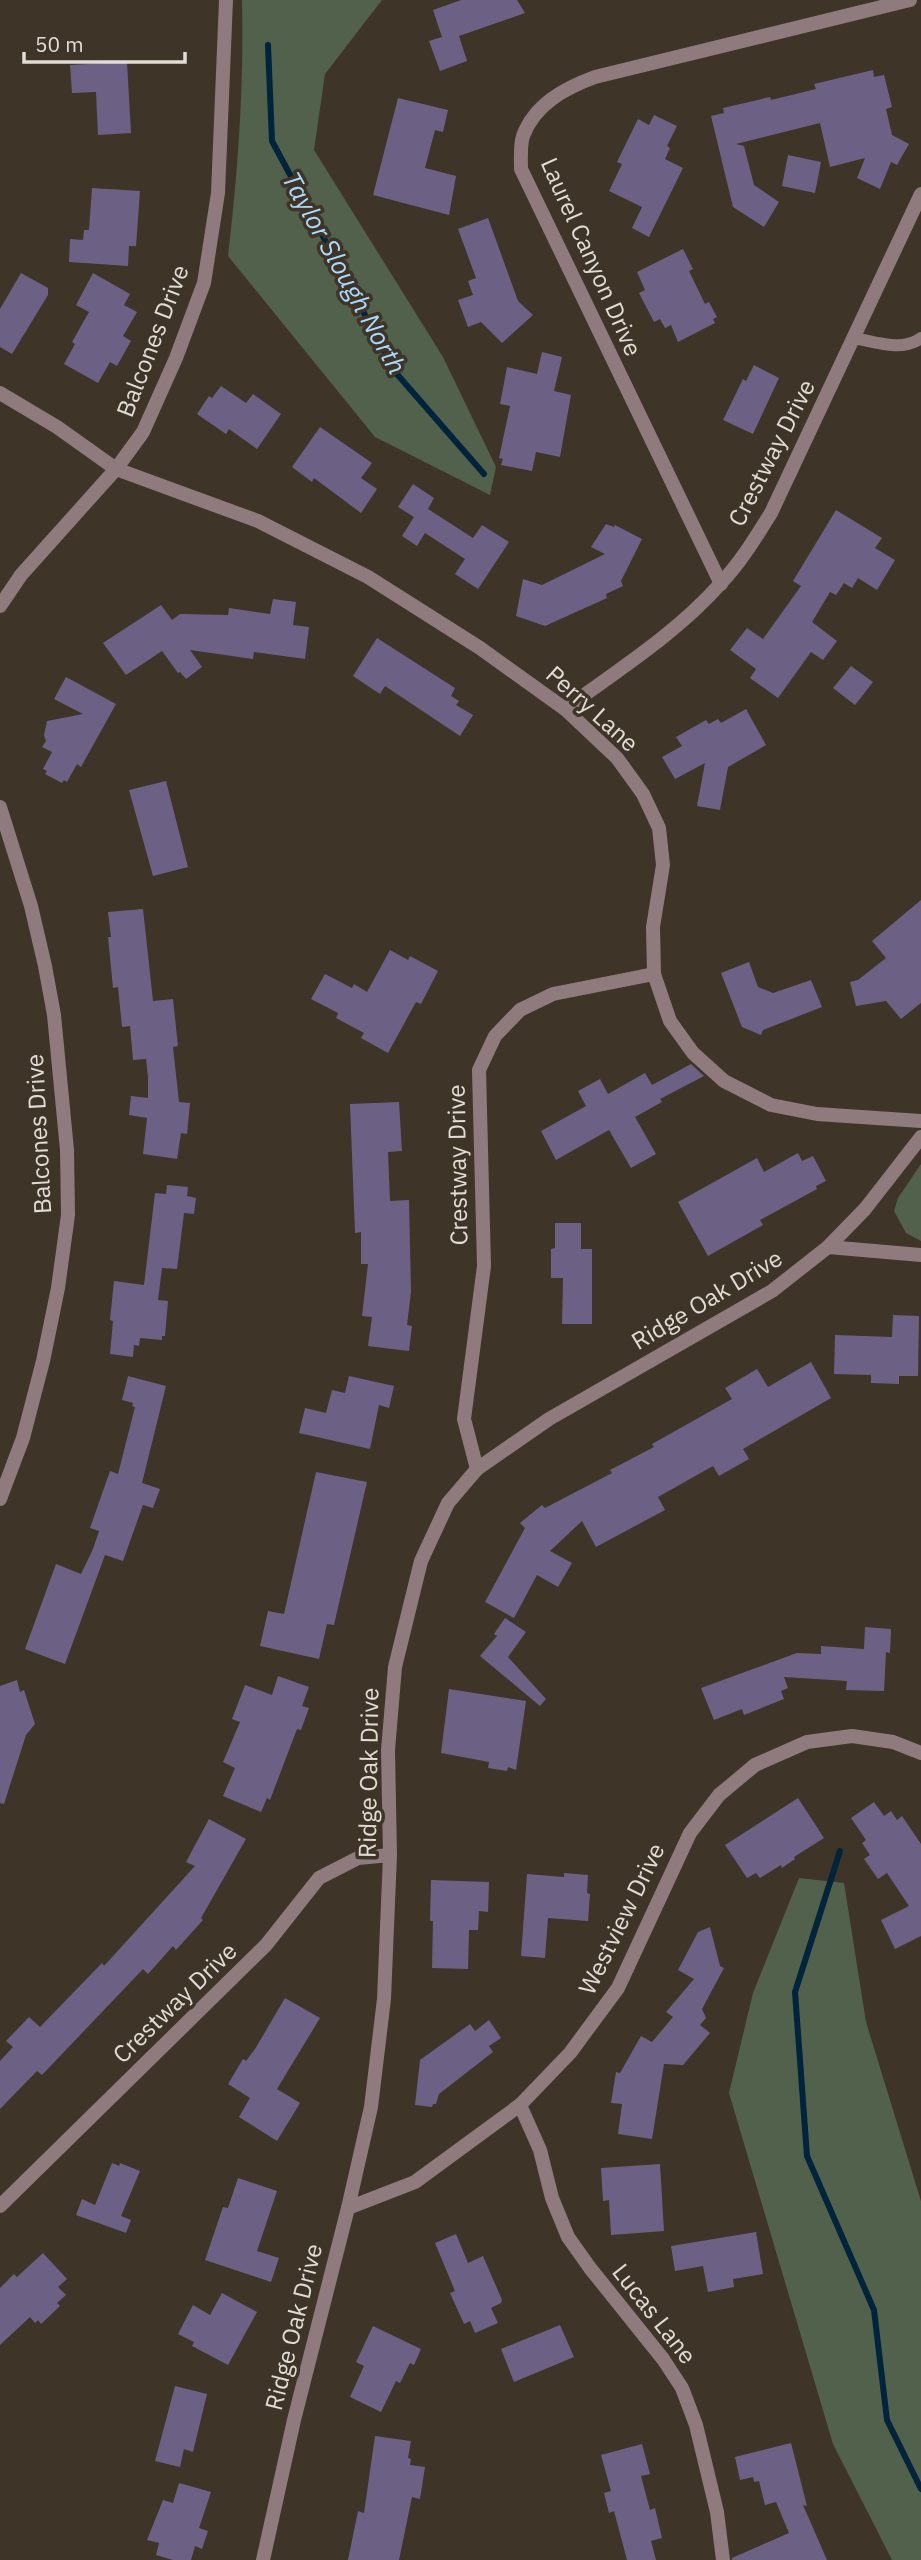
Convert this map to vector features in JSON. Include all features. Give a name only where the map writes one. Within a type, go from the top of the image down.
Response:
[{"type":"street","name":"Balcones Drive","points":[[0,606],[21,575],[116,470],[143,432],[204,283],[218,193],[226,0]]},
{"type":"street","name":"Laurel Canyon Drive","points":[[720,584],[521,169],[522,138],[537,112],[567,88],[595,77],[910,0]]},
{"type":"street","name":"Crestway Drive","points":[[565,709],[678,624],[720,584],[749,549],[771,513],[921,194]]},
{"type":"street","name":"Perry Lane","points":[[0,393],[57,427],[116,470],[258,521],[368,577],[480,648],[565,709],[617,758],[643,794],[659,828],[663,865],[653,927],[654,974],[670,1021],[693,1053],[724,1081],[771,1105],[805,1112],[921,1121]]},
{"type":"street","name":"Balcones Drive","points":[[0,807],[31,906],[50,990],[63,1093],[68,1215],[58,1288],[43,1361],[23,1438],[0,1499]]},
{"type":"street","name":"Crestway Drive","points":[[477,1469],[464,1419],[484,1266],[479,1070],[495,1036],[520,1010],[553,994],[654,974]]},
{"type":"street","name":"Ridge Oak Drive","points":[[263,2560],[294,2420],[371,2107],[382,2012],[390,1855],[388,1750],[395,1667],[421,1561],[448,1503],[477,1469],[549,1419],[772,1291],[828,1247],[866,1209],[921,1138]]},
{"type":"street","points":[[828,1247],[921,1255]]},
{"type":"street","name":"Westview Drive","points":[[348,2208],[415,2182],[520,2105],[570,2053],[618,1988],[690,1833],[719,1794],[755,1765],[807,1742],[852,1736],[893,1742],[921,1753]]},
{"type":"street","name":"Crestway Drive","points":[[0,2206],[266,1945],[319,1878],[358,1858],[390,1855]]},
{"type":"street","name":"Lucas Lane","points":[[520,2105],[540,2150],[552,2198],[568,2237],[663,2358],[682,2388],[696,2425],[714,2499],[723,2560]]},
{"type":"lane","points":[[854,338],[893,346],[921,338]]},
{"type":"green space","points":[[242,0],[382,0],[325,74],[314,150],[443,357],[496,467],[490,495],[375,437],[228,256],[239,128]]},
{"type":"green space","points":[[921,1164],[921,1241],[906,1233],[894,1211],[898,1198]]},
{"type":"green space","points":[[799,1878],[844,1883],[866,2022],[921,2201],[921,2560],[892,2560],[833,2444],[729,2093],[753,1993]]},
{"type":"building","points":[[461,0],[517,0],[525,13],[459,36],[467,61],[440,71],[429,41],[442,37],[433,10]]},
{"type":"building","points":[[127,62],[131,133],[98,135],[96,92],[72,93],[70,65]]},
{"type":"building","points":[[873,70],[874,77],[884,75],[892,107],[886,109],[892,135],[909,144],[897,165],[891,162],[880,189],[857,178],[865,158],[830,167],[820,123],[736,144],[744,146],[754,185],[779,202],[764,227],[733,207],[711,116],[724,113],[723,108],[816,89],[814,84]]},
{"type":"building","points":[[398,98],[448,110],[443,132],[435,130],[425,168],[456,176],[449,215],[373,195]]},
{"type":"building","points":[[654,115],[677,126],[667,146],[670,148],[665,159],[683,168],[649,237],[632,228],[642,207],[609,191],[622,164],[617,162],[638,119],[649,125]]},
{"type":"building","points":[[788,155],[821,162],[815,193],[782,186]]},
{"type":"building","points":[[92,188],[140,191],[136,246],[129,246],[128,266],[69,262],[70,239],[83,240],[84,230],[89,230]]},
{"type":"building","points":[[488,218],[518,301],[533,315],[502,343],[481,322],[468,327],[458,300],[473,295],[468,281],[476,278],[458,229]]},
{"type":"building","points":[[683,249],[693,269],[689,271],[705,304],[709,302],[717,317],[713,319],[715,323],[678,342],[671,325],[665,328],[660,319],[654,322],[639,293],[645,290],[637,272]]},
{"type":"building","points":[[21,273],[48,288],[48,295],[12,354],[0,347],[0,309]]},
{"type":"building","points":[[93,273],[130,294],[124,305],[137,312],[123,336],[131,341],[117,366],[110,362],[98,383],[64,364],[75,344],[72,342],[89,312],[76,305]]},
{"type":"building","points":[[542,352],[562,357],[554,391],[571,395],[560,457],[536,452],[532,471],[501,465],[503,459],[499,458],[510,406],[500,404],[507,367],[537,374]]},
{"type":"building","points":[[754,365],[779,378],[753,434],[723,420],[743,379],[746,381]]},
{"type":"building","points":[[221,386],[246,403],[253,394],[281,414],[257,449],[229,429],[226,434],[197,414],[209,396],[212,398]]},
{"type":"building","points":[[320,427],[372,463],[361,478],[377,489],[361,513],[314,478],[312,482],[292,467]]},
{"type":"building","points":[[413,484],[434,498],[428,509],[473,538],[482,525],[509,542],[478,589],[455,574],[465,559],[425,533],[417,546],[402,536],[414,517],[398,507]]},
{"type":"building","points":[[836,510],[882,538],[875,548],[895,560],[877,590],[858,578],[852,588],[844,583],[836,595],[830,592],[812,622],[837,641],[823,660],[811,652],[778,698],[750,678],[756,669],[730,650],[747,628],[763,639],[801,586],[793,581]]},
{"type":"building","points":[[606,524],[615,525],[642,539],[621,581],[623,586],[606,594],[607,598],[545,626],[516,616],[523,579],[542,585],[605,554],[591,547]]},
{"type":"building","points":[[273,599],[296,602],[293,625],[309,627],[305,659],[254,652],[253,659],[190,650],[202,667],[186,679],[178,673],[162,651],[126,675],[103,643],[161,605],[172,620],[180,614],[228,615],[229,608],[270,614]]},
{"type":"building","points":[[377,638],[455,688],[451,696],[459,701],[456,705],[473,715],[460,736],[385,686],[380,694],[353,676]]},
{"type":"building","points":[[851,666],[873,682],[855,705],[833,688]]},
{"type":"building","points":[[66,677],[116,704],[81,767],[77,764],[67,782],[64,780],[62,783],[45,774],[47,771],[43,769],[52,752],[42,747],[46,741],[44,735],[47,721],[83,714],[54,699]]},
{"type":"building","points":[[746,709],[766,745],[728,767],[720,810],[697,806],[705,763],[675,779],[662,757],[682,746],[676,737],[706,720],[709,724],[718,719],[721,723]]},
{"type":"building","points":[[166,781],[188,867],[153,876],[129,790]]},
{"type":"building","points":[[921,900],[921,1003],[901,1019],[886,1001],[856,1006],[850,982],[858,980],[886,958],[872,941]]},
{"type":"building","points":[[143,909],[153,1001],[173,999],[178,1046],[173,1047],[179,1102],[190,1103],[187,1134],[181,1133],[177,1159],[143,1154],[147,1118],[129,1115],[131,1096],[148,1098],[148,1077],[146,1059],[133,1060],[130,1026],[122,1027],[118,987],[113,988],[108,912]]},
{"type":"building","points":[[390,950],[408,960],[410,956],[438,971],[421,1004],[416,1002],[388,1053],[361,1038],[364,1033],[336,1018],[338,1013],[311,999],[325,974],[352,988],[354,984],[367,992]]},
{"type":"building","points":[[749,962],[758,987],[773,993],[811,980],[822,1007],[763,1030],[761,1035],[742,1027],[721,973]]},
{"type":"building","points":[[691,1064],[704,1076],[660,1099],[662,1102],[635,1117],[656,1154],[631,1168],[609,1130],[556,1160],[541,1131],[586,1106],[578,1091],[600,1079],[608,1094],[645,1073],[652,1085]]},
{"type":"building","points":[[399,1102],[402,1151],[388,1152],[390,1201],[409,1200],[411,1292],[407,1325],[412,1326],[409,1351],[368,1346],[372,1317],[362,1316],[368,1264],[361,1264],[361,1232],[355,1233],[350,1104]]},
{"type":"building","points":[[798,1153],[802,1161],[813,1156],[826,1181],[816,1186],[817,1189],[760,1220],[763,1225],[708,1256],[678,1202],[757,1158],[764,1172]]},
{"type":"building","points":[[167,1185],[188,1187],[187,1196],[196,1198],[194,1214],[184,1213],[177,1269],[162,1268],[158,1300],[168,1301],[165,1336],[162,1336],[162,1340],[140,1338],[139,1346],[134,1345],[133,1357],[110,1354],[114,1281],[144,1285],[155,1193],[166,1194]]},
{"type":"building","points":[[555,1223],[581,1223],[581,1249],[592,1249],[592,1324],[562,1324],[563,1278],[551,1278],[551,1249],[555,1248]]},
{"type":"building","points":[[893,1315],[919,1316],[918,1376],[899,1376],[899,1384],[871,1383],[871,1375],[834,1374],[835,1335],[892,1337]]},
{"type":"building","points":[[811,1362],[831,1398],[743,1449],[749,1459],[719,1476],[713,1466],[658,1497],[665,1510],[596,1547],[582,1521],[550,1551],[572,1563],[558,1587],[537,1575],[514,1618],[485,1602],[525,1528],[520,1523],[542,1505],[545,1508],[612,1473],[610,1470],[654,1447],[652,1444],[732,1399],[725,1388],[757,1369],[768,1387]]},
{"type":"building","points":[[128,1376],[166,1386],[142,1483],[160,1489],[153,1508],[143,1505],[123,1561],[105,1555],[65,1664],[25,1649],[56,1564],[81,1574],[93,1549],[99,1531],[90,1528],[110,1471],[118,1474],[135,1407],[132,1406],[133,1403],[122,1400]]},
{"type":"building","points":[[349,1376],[394,1386],[389,1408],[379,1405],[370,1449],[299,1433],[305,1408],[326,1413],[332,1390],[345,1393]]},
{"type":"building","points":[[316,1472],[367,1482],[334,1625],[327,1624],[319,1659],[260,1646],[268,1611],[284,1614]]},
{"type":"building","points":[[505,1618],[526,1632],[508,1657],[546,1699],[540,1706],[480,1656],[497,1636],[494,1634]]},
{"type":"building","points":[[865,1627],[891,1629],[890,1653],[886,1652],[884,1691],[846,1690],[847,1681],[784,1677],[788,1688],[781,1691],[784,1699],[744,1715],[742,1709],[714,1720],[701,1688],[797,1653],[821,1654],[821,1646],[864,1649]]},
{"type":"building","points":[[278,1676],[309,1687],[302,1706],[309,1708],[301,1730],[297,1729],[270,1800],[267,1798],[261,1812],[223,1796],[235,1768],[223,1762],[240,1722],[232,1719],[245,1685],[272,1695]]},
{"type":"building","points":[[17,1680],[20,1692],[24,1690],[35,1724],[26,1735],[4,1804],[0,1803],[0,1686]]},
{"type":"building","points":[[449,1689],[526,1701],[516,1770],[508,1767],[507,1771],[488,1768],[489,1762],[441,1753]]},
{"type":"building","points":[[798,1798],[824,1838],[782,1868],[781,1865],[760,1878],[756,1873],[747,1878],[725,1845]]},
{"type":"building","points":[[874,1802],[884,1816],[891,1811],[897,1820],[902,1816],[921,1844],[921,1936],[895,1949],[881,1920],[909,1906],[887,1873],[878,1879],[864,1859],[870,1855],[862,1843],[866,1840],[851,1818]]},
{"type":"building","points":[[209,1819],[246,1839],[201,1918],[203,1920],[176,1950],[173,1946],[148,1974],[143,1969],[42,2075],[37,2071],[0,2109],[0,2061],[13,2047],[6,2041],[29,2017],[40,2027],[102,1963],[104,1966],[195,1866],[186,1862]]},
{"type":"building","points":[[564,1873],[588,1875],[588,1921],[548,1918],[545,1958],[521,1956],[527,1874],[564,1877]]},
{"type":"building","points":[[431,1880],[489,1882],[488,1912],[479,1911],[478,1930],[469,1930],[468,1969],[432,1968]]},
{"type":"building","points":[[710,1927],[720,1966],[724,1968],[702,2009],[706,2018],[700,2025],[710,2033],[683,2065],[664,2064],[652,2139],[618,2134],[622,2104],[611,2103],[616,2072],[620,2073],[641,2036],[652,2042],[673,2017],[666,2012],[694,1979],[678,1970],[698,1932]]},
{"type":"building","points":[[285,1998],[320,2018],[277,2089],[300,2103],[277,2141],[239,2117],[250,2098],[228,2084],[243,2059],[246,2061],[255,2049]]},
{"type":"building","points":[[489,2020],[501,2038],[489,2046],[493,2052],[439,2094],[432,2107],[415,2105],[420,2060],[470,2024],[475,2031]]},
{"type":"building","points":[[112,2163],[119,2166],[120,2163],[140,2171],[121,2216],[131,2220],[126,2233],[76,2215],[82,2199],[95,2205]]},
{"type":"building","points":[[660,2164],[664,2231],[611,2235],[609,2200],[603,2201],[601,2168]]},
{"type":"building","points":[[238,2178],[277,2191],[257,2251],[279,2258],[271,2282],[205,2260],[223,2207],[228,2208]]},
{"type":"building","points":[[756,2232],[763,2274],[733,2279],[734,2287],[708,2292],[703,2266],[675,2271],[671,2246]]},
{"type":"building","points":[[456,2234],[468,2263],[483,2256],[502,2300],[491,2308],[498,2323],[475,2333],[470,2321],[464,2324],[450,2293],[455,2291],[435,2243]]},
{"type":"building","points":[[43,2253],[67,2279],[58,2287],[66,2295],[57,2303],[60,2306],[41,2324],[38,2320],[35,2323],[30,2317],[0,2345],[0,2288],[14,2274],[17,2277]]},
{"type":"building","points":[[222,2293],[257,2312],[228,2365],[192,2346],[194,2342],[178,2334],[193,2305],[210,2315]]},
{"type":"building","points":[[560,2325],[574,2357],[514,2382],[501,2349]]},
{"type":"building","points":[[373,2326],[421,2349],[414,2365],[410,2363],[400,2383],[396,2381],[381,2412],[350,2397],[364,2366],[356,2362]]},
{"type":"building","points":[[175,2386],[207,2394],[193,2452],[184,2449],[180,2467],[155,2461]]},
{"type":"building","points":[[375,2436],[411,2441],[408,2458],[411,2459],[410,2465],[425,2467],[420,2499],[412,2497],[399,2560],[348,2560],[358,2511],[364,2513]]},
{"type":"building","points":[[791,2443],[807,2506],[803,2505],[827,2560],[732,2560],[789,2533],[776,2502],[765,2505],[759,2481],[754,2482],[753,2477],[740,2480],[735,2457]]},
{"type":"building","points":[[642,2444],[650,2474],[641,2476],[650,2510],[655,2508],[662,2538],[651,2541],[656,2560],[627,2560],[614,2511],[609,2513],[604,2493],[611,2491],[601,2455]]},
{"type":"building","points":[[179,2483],[211,2492],[199,2528],[208,2531],[202,2549],[195,2546],[191,2560],[173,2560],[156,2555],[159,2543],[147,2540],[163,2500],[173,2503]]},
{"type":"waterway","name":"Taylor Slough North","points":[[268,45],[272,141],[396,373],[484,474]]},
{"type":"waterway","points":[[840,1851],[795,1992],[807,2156],[874,2310],[887,2420],[921,2489]]}]
